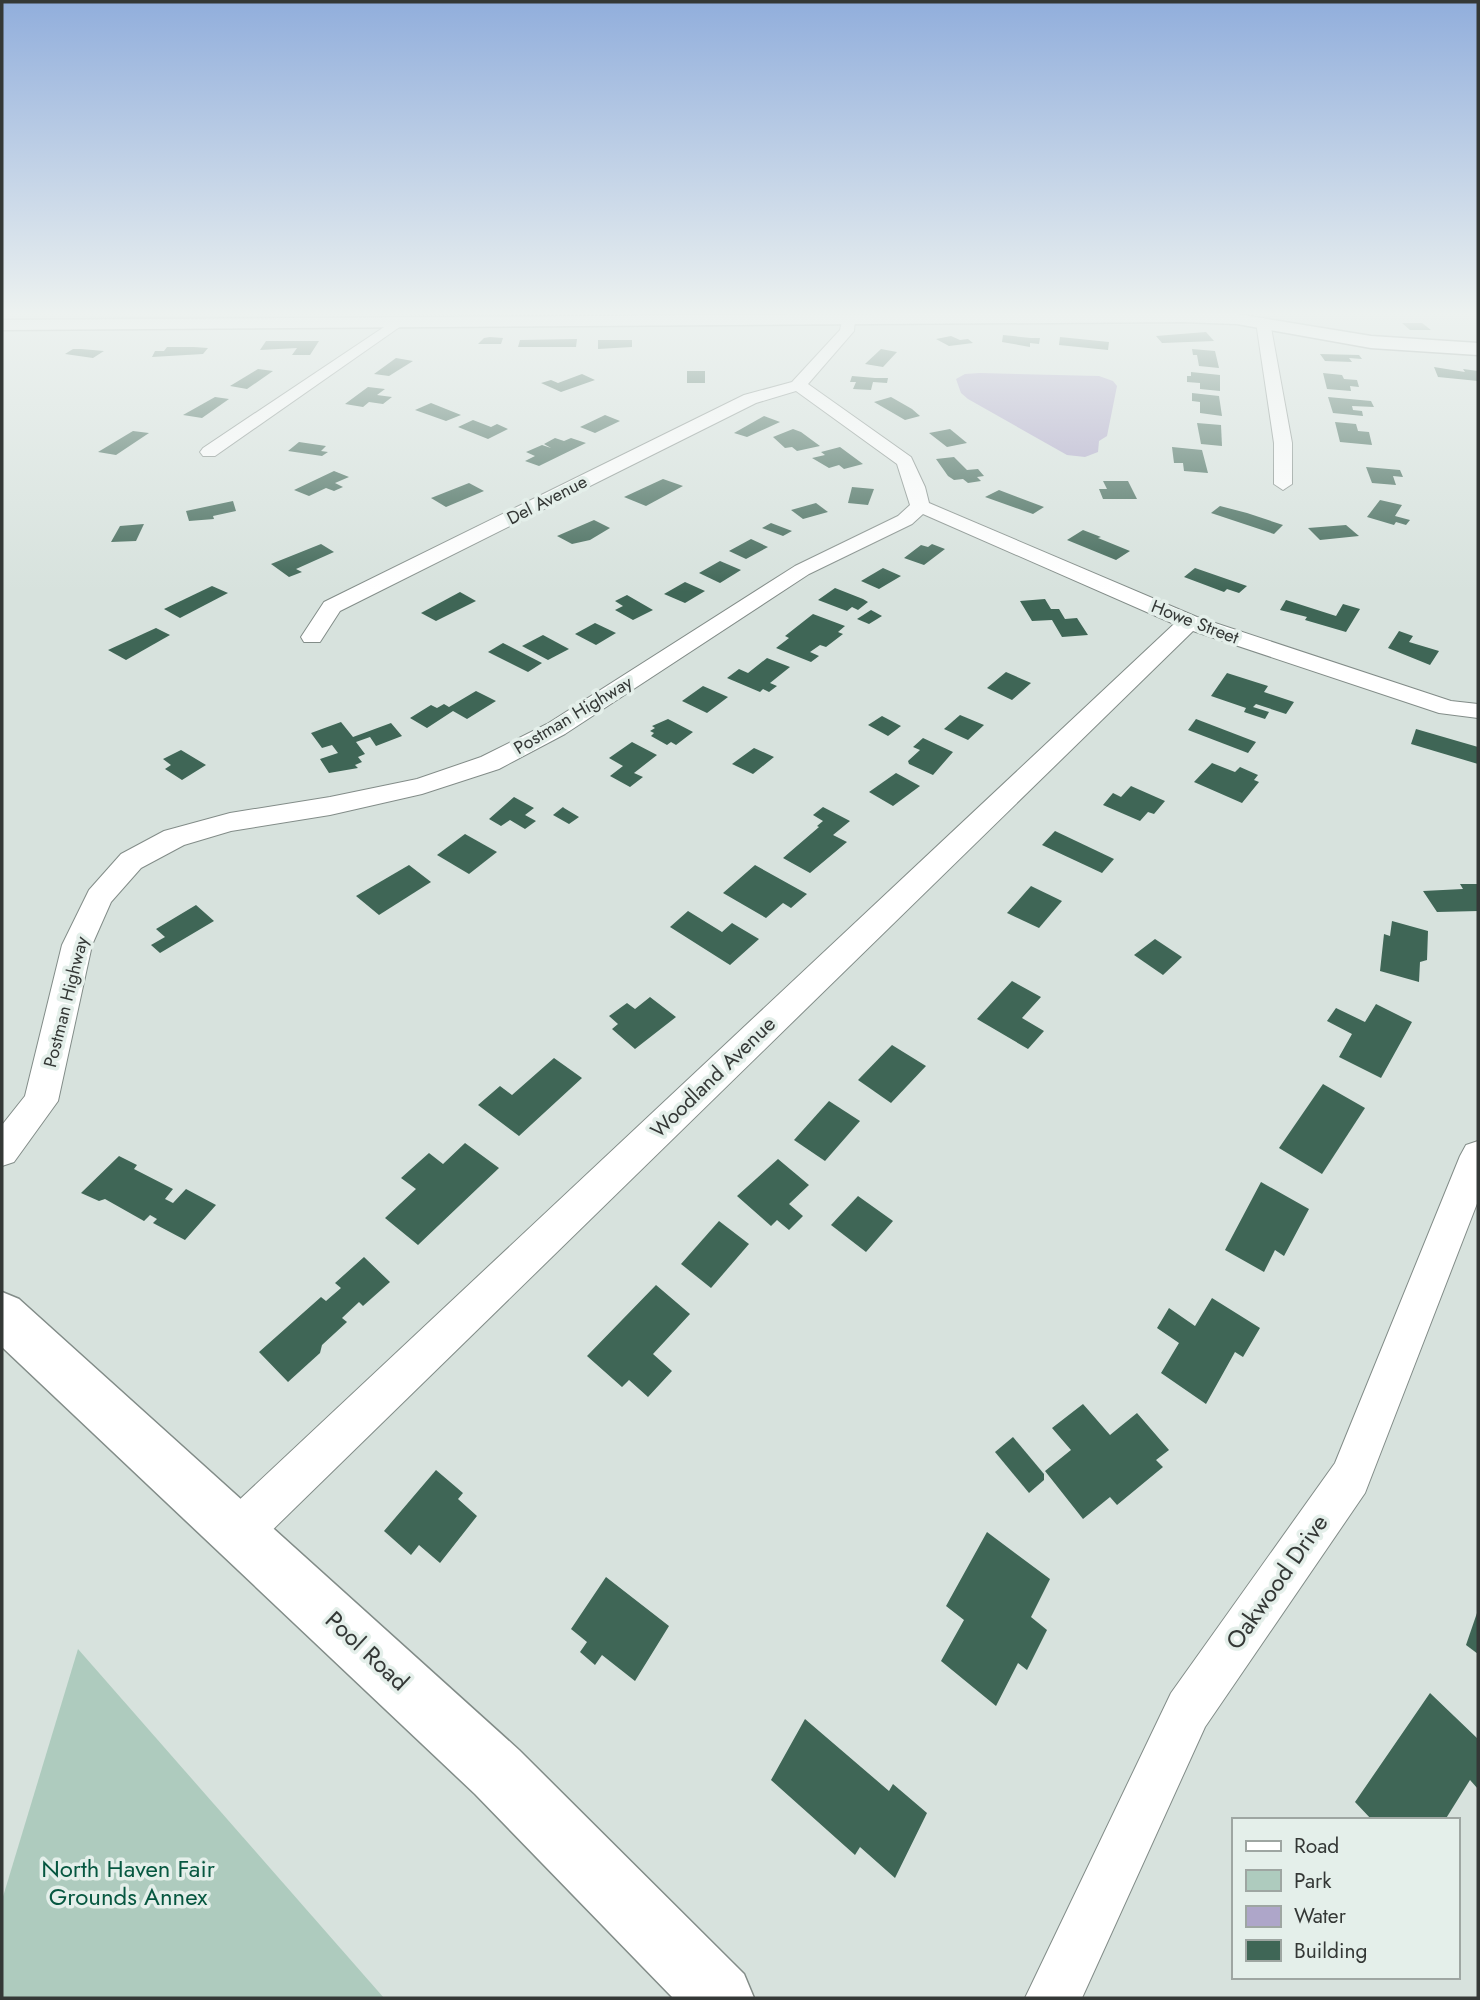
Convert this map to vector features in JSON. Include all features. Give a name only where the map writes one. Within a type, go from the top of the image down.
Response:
[{"type":"street","points":[[209,452],[277,405]]},
{"type":"street","name":"Del Avenue","points":[[312,637],[332,607],[735,405]]},
{"type":"street","points":[[826,405],[905,461],[916,487],[920,506]]},
{"type":"street","points":[[1277,405],[1283,443],[1283,484]]},
{"type":"street","name":"Howe Street","points":[[920,506],[1189,622],[1448,708],[1478,711]]},
{"type":"street","name":"Postman Highway","points":[[2,1151],[41,1101],[77,945],[99,897],[131,861],[174,838],[230,822],[330,806],[422,786],[490,763],[556,729],[802,570],[905,520],[920,506]]},
{"type":"street","name":"Woodland Avenue","points":[[238,1532],[1189,622]]},
{"type":"street","name":"Oakwood Drive","points":[[1053,1998],[1188,1710],[1350,1478],[1478,1156]]},
{"type":"street","name":"Pool Road","points":[[2,1315],[498,1772],[720,1998]]},
{"type":"green space","name":"North Haven Fair Grounds Annex","points":[[78,1649],[384,1998],[2,1998],[2,1900]]},
{"type":"water","points":[[979,405],[1113,405],[1107,436],[1099,441],[1098,452],[1085,457],[1067,455]]},
{"type":"building","points":[[200,405],[220,405],[202,418],[183,415]]},
{"type":"building","points":[[426,405],[437,405],[461,415],[446,421],[415,410]]},
{"type":"building","points":[[880,405],[906,405],[920,416],[905,420]]},
{"type":"building","points":[[1200,405],[1220,405],[1222,416],[1200,413]]},
{"type":"building","points":[[1331,405],[1373,405],[1374,407],[1352,406],[1353,410],[1362,411],[1363,416],[1333,413]]},
{"type":"building","points":[[605,415],[620,421],[595,433],[580,427]]},
{"type":"building","points":[[764,416],[780,422],[747,437],[734,433]]},
{"type":"building","points":[[473,420],[491,427],[497,424],[508,429],[488,439],[458,427]]},
{"type":"building","points":[[1335,422],[1356,424],[1358,431],[1369,432],[1372,445],[1340,442]]},
{"type":"building","points":[[1197,423],[1221,425],[1222,446],[1201,444]]},
{"type":"building","points":[[793,429],[820,446],[797,451],[792,447],[785,448],[773,437]]},
{"type":"building","points":[[950,429],[967,443],[947,447],[929,433]]},
{"type":"building","points":[[133,431],[149,433],[116,455],[98,452]]},
{"type":"building","points":[[555,438],[564,441],[571,438],[586,443],[539,466],[525,461],[535,456],[526,452],[542,445],[551,448],[544,444]]},
{"type":"building","points":[[299,442],[326,446],[321,451],[328,452],[322,456],[288,451]]},
{"type":"building","points":[[840,447],[863,464],[844,469],[839,465],[829,468],[812,458],[825,455],[821,452]]},
{"type":"building","points":[[1172,447],[1202,450],[1208,473],[1184,471],[1183,463],[1174,463]]},
{"type":"building","points":[[954,457],[967,470],[978,469],[984,476],[977,477],[981,481],[968,483],[963,479],[954,480],[948,476],[936,459]]},
{"type":"building","points":[[1366,467],[1400,470],[1403,477],[1393,476],[1396,485],[1372,483]]},
{"type":"building","points":[[334,471],[349,477],[335,483],[343,487],[334,491],[326,488],[309,496],[294,490]]},
{"type":"building","points":[[663,479],[683,486],[646,506],[624,497]]},
{"type":"building","points":[[1103,481],[1128,481],[1137,499],[1103,499],[1099,489],[1107,489]]},
{"type":"building","points":[[469,483],[484,491],[446,507],[431,498]]},
{"type":"building","points":[[852,487],[874,489],[868,505],[848,503]]},
{"type":"building","points":[[999,490],[1044,507],[1033,514],[985,497]]},
{"type":"building","points":[[1380,500],[1402,505],[1395,516],[1410,520],[1406,525],[1396,522],[1394,525],[1367,517]]},
{"type":"building","points":[[233,501],[236,511],[213,516],[214,519],[189,521],[186,511]]},
{"type":"building","points":[[816,503],[828,512],[803,519],[791,510]]},
{"type":"building","points":[[1220,506],[1283,525],[1274,534],[1211,513]]},
{"type":"building","points":[[594,520],[610,528],[590,540],[572,544],[557,536]]},
{"type":"building","points":[[771,523],[792,531],[783,536],[762,528]]},
{"type":"building","points":[[144,524],[136,541],[111,542],[120,526]]},
{"type":"building","points":[[1346,525],[1359,536],[1320,540],[1308,528]]},
{"type":"building","points":[[1083,530],[1130,551],[1116,560],[1067,540]]},
{"type":"building","points":[[751,539],[768,547],[746,559],[729,551]]},
{"type":"building","points":[[321,544],[334,552],[296,569],[302,572],[289,577],[271,564]]},
{"type":"building","points":[[932,544],[945,549],[924,565],[904,558],[921,545],[928,547]]},
{"type":"building","points":[[720,561],[741,570],[720,583],[699,573]]},
{"type":"building","points":[[883,568],[901,576],[879,589],[861,581]]},
{"type":"building","points":[[1195,568],[1247,586],[1239,593],[1227,589],[1224,592],[1184,577]]},
{"type":"building","points":[[685,582],[705,591],[685,603],[664,594]]},
{"type":"building","points":[[212,586],[228,593],[180,618],[164,609]]},
{"type":"building","points":[[835,588],[868,602],[858,610],[852,607],[847,611],[818,600]]},
{"type":"building","points":[[460,592],[476,601],[436,621],[421,613]]},
{"type":"building","points":[[627,595],[653,610],[633,620],[615,610],[623,606],[615,601]]},
{"type":"building","points":[[1045,599],[1051,609],[1059,609],[1065,619],[1077,618],[1088,635],[1062,637],[1052,620],[1032,621],[1020,601]]},
{"type":"building","points":[[1286,600],[1336,616],[1343,604],[1360,609],[1346,632],[1280,610]]},
{"type":"building","points":[[871,610],[882,616],[869,624],[857,619]]},
{"type":"building","points":[[813,614],[845,626],[838,632],[843,634],[826,647],[820,645],[810,652],[819,656],[811,662],[776,648],[789,638],[785,636]]},
{"type":"building","points":[[595,623],[616,633],[596,645],[575,634]]},
{"type":"building","points":[[156,628],[170,635],[126,660],[108,650]]},
{"type":"building","points":[[1399,631],[1413,636],[1409,642],[1439,651],[1430,665],[1388,648]]},
{"type":"building","points":[[543,635],[569,649],[548,660],[522,646]]},
{"type":"building","points":[[503,643],[542,663],[528,672],[488,652]]},
{"type":"building","points":[[767,658],[790,667],[770,683],[777,686],[769,692],[763,689],[760,692],[727,678],[739,669],[748,673]]},
{"type":"building","points":[[1006,672],[1031,683],[1012,700],[987,688]]},
{"type":"building","points":[[1227,673],[1268,686],[1264,692],[1294,702],[1286,714],[1256,704],[1253,707],[1269,712],[1265,719],[1244,712],[1246,708],[1211,696]]},
{"type":"building","points":[[703,686],[728,697],[707,713],[682,701]]},
{"type":"building","points":[[476,691],[496,701],[467,719],[453,711],[427,728],[410,718],[431,705],[437,708],[444,704],[449,707]]},
{"type":"building","points":[[960,715],[984,725],[968,740],[944,729]]},
{"type":"building","points":[[882,716],[901,726],[888,736],[868,725]]},
{"type":"building","points":[[668,719],[693,732],[676,745],[671,742],[667,745],[651,736],[654,733],[650,731],[655,728],[652,726]]},
{"type":"building","points":[[1196,719],[1256,742],[1248,753],[1188,730]]},
{"type":"building","points":[[341,722],[353,737],[391,723],[402,736],[376,746],[370,737],[356,742],[365,754],[358,757],[362,762],[355,765],[358,768],[329,773],[320,759],[338,753],[332,745],[322,748],[311,733]]},
{"type":"building","points":[[1416,729],[1478,747],[1478,764],[1411,744]]},
{"type":"building","points":[[923,738],[953,752],[933,775],[909,764],[908,761],[920,750],[913,747]]},
{"type":"building","points":[[632,742],[657,755],[634,773],[643,777],[630,787],[610,776],[623,766],[609,758]]},
{"type":"building","points":[[754,748],[774,757],[753,774],[732,764]]},
{"type":"building","points":[[181,750],[206,765],[182,780],[165,769],[171,765],[163,759]]},
{"type":"building","points":[[1212,763],[1235,772],[1240,767],[1258,775],[1254,780],[1259,782],[1242,803],[1194,782]]},
{"type":"building","points":[[896,773],[920,786],[893,806],[869,792]]},
{"type":"building","points":[[1131,786],[1165,801],[1154,814],[1148,812],[1140,821],[1103,805],[1113,793],[1121,797]]},
{"type":"building","points":[[514,797],[534,808],[525,815],[536,821],[525,829],[510,820],[501,826],[489,819]]},
{"type":"building","points":[[563,807],[579,817],[569,824],[553,815]]},
{"type":"building","points":[[823,807],[850,821],[833,835],[847,842],[810,873],[783,858],[819,827],[817,826],[823,821],[813,815]]},
{"type":"building","points":[[1055,831],[1114,859],[1102,873],[1042,845]]},
{"type":"building","points":[[465,834],[497,852],[469,874],[437,855]]},
{"type":"building","points":[[409,865],[431,882],[379,915],[356,896]]},
{"type":"building","points":[[755,865],[807,894],[791,908],[783,903],[766,918],[723,893]]},
{"type":"building","points":[[1460,884],[1478,884],[1478,911],[1437,912],[1423,891],[1463,889]]},
{"type":"building","points":[[1031,886],[1062,901],[1039,928],[1007,913]]},
{"type":"building","points":[[196,905],[214,921],[160,953],[151,945],[165,937],[156,929]]},
{"type":"building","points":[[688,911],[722,932],[732,923],[759,939],[730,965],[670,927]]},
{"type":"building","points":[[1392,921],[1428,931],[1427,960],[1420,962],[1419,982],[1380,971],[1384,934],[1390,936]]},
{"type":"building","points":[[1155,939],[1182,957],[1163,975],[1134,955]]},
{"type":"building","points":[[1012,981],[1041,997],[1022,1018],[1044,1031],[1028,1049],[977,1019]]},
{"type":"building","points":[[650,997],[676,1017],[635,1049],[612,1029],[618,1024],[609,1016],[627,1003],[635,1009]]},
{"type":"building","points":[[1376,1004],[1412,1022],[1381,1078],[1339,1057],[1352,1034],[1327,1021],[1336,1008],[1365,1022]]},
{"type":"building","points":[[892,1045],[926,1066],[891,1103],[858,1080]]},
{"type":"building","points":[[554,1058],[582,1078],[519,1136],[478,1105],[500,1086],[512,1095]]},
{"type":"building","points":[[1323,1084],[1365,1108],[1322,1174],[1279,1148]]},
{"type":"building","points":[[829,1101],[860,1121],[825,1161],[794,1140]]},
{"type":"building","points":[[465,1143],[499,1168],[418,1245],[385,1218],[416,1189],[401,1178],[429,1153],[443,1164]]},
{"type":"building","points":[[119,1156],[137,1165],[134,1169],[173,1189],[165,1199],[173,1203],[186,1189],[216,1205],[185,1240],[153,1223],[157,1219],[150,1215],[144,1221],[105,1199],[99,1201],[81,1193]]},
{"type":"building","points":[[778,1159],[809,1185],[789,1204],[803,1216],[789,1230],[777,1220],[771,1226],[737,1196]]},
{"type":"building","points":[[1261,1182],[1309,1209],[1284,1256],[1275,1250],[1264,1272],[1225,1250]]},
{"type":"building","points":[[858,1196],[893,1221],[866,1252],[831,1225]]},
{"type":"building","points":[[719,1221],[749,1244],[711,1288],[681,1264]]},
{"type":"building","points":[[364,1257],[390,1282],[363,1306],[359,1302],[342,1318],[347,1322],[322,1345],[320,1353],[288,1382],[259,1352],[321,1297],[326,1301],[341,1288],[335,1283]]},
{"type":"building","points":[[656,1285],[690,1314],[653,1354],[672,1371],[648,1397],[629,1380],[622,1387],[587,1356]]},
{"type":"building","points":[[1212,1298],[1260,1328],[1243,1357],[1235,1352],[1206,1404],[1161,1373],[1179,1343],[1157,1328],[1169,1308],[1195,1326]]},
{"type":"building","points":[[1083,1404],[1110,1435],[1137,1413],[1169,1450],[1156,1460],[1163,1467],[1117,1505],[1110,1497],[1083,1519],[1045,1471],[1071,1450],[1052,1428]]},
{"type":"building","points":[[1013,1437],[1044,1474],[1044,1480],[1029,1493],[995,1452]]},
{"type":"building","points":[[436,1470],[463,1493],[458,1499],[477,1516],[440,1563],[419,1545],[411,1555],[384,1531]]},
{"type":"building","points":[[987,1532],[1050,1579],[1031,1617],[1047,1630],[1027,1670],[1018,1663],[996,1706],[941,1661],[964,1620],[946,1606]]},
{"type":"building","points":[[606,1577],[669,1626],[635,1681],[602,1655],[595,1665],[580,1652],[587,1642],[571,1629]]},
{"type":"building","points":[[1478,1610],[1478,1654],[1466,1645]]},
{"type":"building","points":[[1430,1693],[1478,1739],[1478,1789],[1470,1780],[1446,1818],[1370,1818],[1355,1802]]},
{"type":"building","points":[[805,1719],[889,1791],[893,1784],[927,1813],[895,1878],[860,1847],[855,1855],[771,1780]]}]
